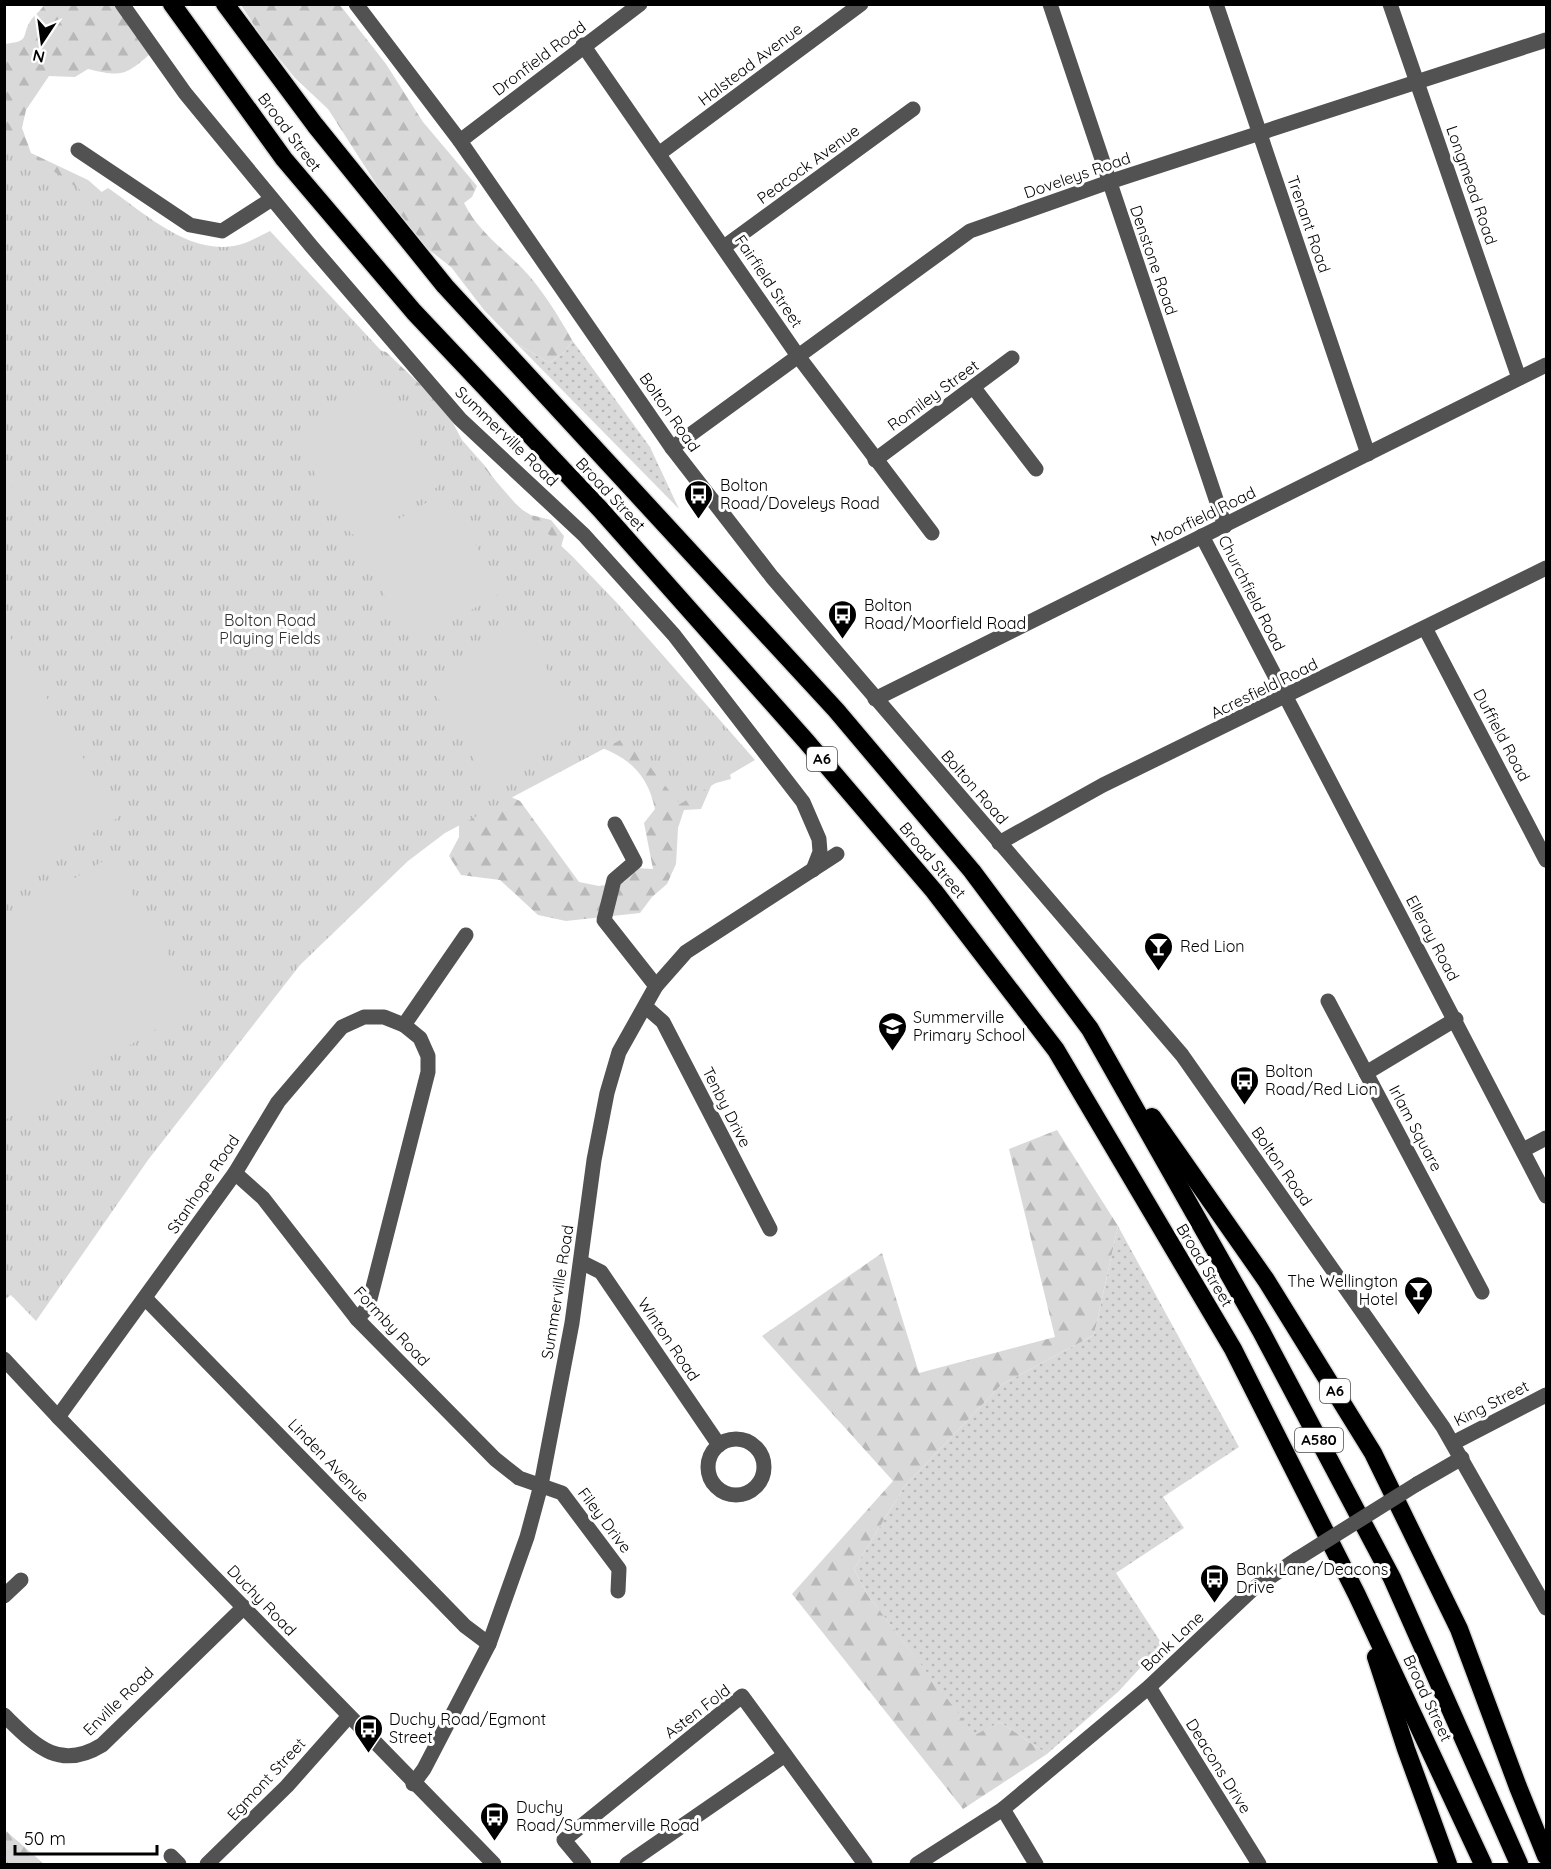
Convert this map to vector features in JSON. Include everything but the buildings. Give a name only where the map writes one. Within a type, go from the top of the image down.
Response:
[{"type":"highway","name":"Broad Street","points":[[172,4],[300,177],[414,312],[600,510],[806,741],[934,891],[1056,1050],[1233,1349],[1357,1595],[1483,1864]]},
{"type":"highway","name":"Broad Street","points":[[225,4],[315,125],[445,286],[836,710],[972,871],[1090,1029],[1261,1331],[1392,1578],[1519,1864]]},
{"type":"highway","name":"A6","points":[[1090,1029],[1266,1280],[1373,1453],[1460,1629],[1546,1856]]},
{"type":"highway","name":"A6","points":[[1357,1595],[1406,1749],[1448,1864]]},
{"type":"street","name":"Summerville Road","points":[[122,4],[185,93],[460,419],[584,536],[674,635],[803,802],[819,839],[820,852],[813,870]]},
{"type":"street","name":"Bolton Road","points":[[356,4],[460,141],[672,448],[772,577],[1182,1055],[1453,1443],[1540,1581],[1546,1608]]},
{"type":"street","name":"Dronfield Road","points":[[460,141],[583,45],[640,4]]},
{"type":"street","name":"Halstead Avenue","points":[[660,153],[861,4]]},
{"type":"street","name":"Denstone Road","points":[[1050,4],[1225,526]]},
{"type":"street","name":"Trenant Road","points":[[1216,4],[1368,454]]},
{"type":"street","name":"Longmead Road","points":[[1390,4],[1519,378]]},
{"type":"street","name":"Doveleys Road","points":[[672,448],[970,231],[1109,182],[1546,40]]},
{"type":"street","name":"Fairfield Street","points":[[583,45],[660,153],[798,356],[932,532]]},
{"type":"street","name":"Peacock Avenue","points":[[724,247],[913,109]]},
{"type":"street","points":[[78,150],[190,225],[222,231],[272,198]]},
{"type":"street","name":"Romiley Street","points":[[875,460],[1012,358]]},
{"type":"street","name":"Moorfield Road","points":[[875,699],[1546,365]]},
{"type":"street","points":[[974,388],[1036,469]]},
{"type":"street","name":"Churchfield Road","points":[[1202,536],[1285,698]]},
{"type":"street","name":"Acresfield Road","points":[[999,843],[1103,785],[1285,698],[1546,568]]},
{"type":"street","name":"Duffield Road","points":[[1425,628],[1546,860]]},
{"type":"street","name":"Elleray Road","points":[[1285,698],[1456,1019],[1546,1196]]},
{"type":"street","points":[[615,824],[635,862],[614,880],[604,920],[656,986]]},
{"type":"street","name":"Summerville Road","points":[[413,1784],[424,1768],[489,1644],[527,1537],[541,1485],[581,1262],[594,1160],[607,1093],[619,1052],[656,986],[686,952],[837,854]]},
{"type":"street","points":[[357,1319],[368,1306],[428,1072],[428,1056],[420,1038],[404,1025],[466,935]]},
{"type":"street","name":"Irlam Square","points":[[1328,1001],[1482,1292]]},
{"type":"street","name":"Tenby Drive","points":[[646,1007],[663,1022],[770,1229]]},
{"type":"street","name":"Stanhope Road","points":[[57,1417],[235,1173],[278,1102],[342,1027],[364,1017],[384,1017],[404,1025]]},
{"type":"street","points":[[1366,1073],[1456,1019]]},
{"type":"street","points":[[1523,1150],[1546,1138]]},
{"type":"street","name":"Formby Road","points":[[235,1173],[263,1198],[357,1319],[495,1459],[519,1478],[541,1485]]},
{"type":"street","name":"Winton Road","points":[[581,1262],[601,1272],[719,1445]]},
{"type":"street","name":"Linden Avenue","points":[[145,1298],[465,1626],[489,1644]]},
{"type":"street","name":"Duchy Road","points":[[4,1359],[57,1417],[244,1607],[413,1784],[494,1864]]},
{"type":"street","name":"King Street","points":[[1453,1443],[1546,1395]]},
{"type":"street","name":"Bank Lane","points":[[917,1864],[1003,1809],[1149,1687],[1254,1588],[1417,1484],[1462,1458]]},
{"type":"street","name":"Filey Drive","points":[[541,1485],[562,1493],[613,1558],[619,1569],[618,1592]]},
{"type":"street","points":[[4,1596],[21,1580]]},
{"type":"street","name":"Enville Road","points":[[4,1715],[32,1742],[47,1752],[64,1756],[87,1753],[102,1745],[244,1607]]},
{"type":"street","name":"Deacons Drive","points":[[1149,1687],[1258,1864]]},
{"type":"street","name":"Asten Fold","points":[[584,1864],[564,1840],[742,1696],[865,1864]]},
{"type":"street","name":"Egmont Street","points":[[207,1864],[282,1792],[349,1716]]},
{"type":"street","points":[[627,1864],[785,1755]]},
{"type":"street","points":[[1003,1809],[1036,1864]]},
{"type":"green space","points":[[44,5],[114,5],[150,54],[122,73],[88,69],[75,77],[49,76],[26,110],[22,128],[31,153],[88,180],[111,200],[5,254],[4,44],[22,40],[31,20]]},
{"type":"green space","points":[[241,5],[340,5],[386,64],[423,122],[477,186],[472,197],[464,203],[469,213],[490,238],[522,268],[549,302],[572,340],[566,351],[549,363],[516,343],[484,310],[451,267],[419,242],[380,190],[328,109],[295,78],[263,39]]},
{"type":"green space","name":"Bolton Road Playing Fields","points":[[4,129],[13,143],[92,198],[108,188],[155,222],[190,240],[208,246],[226,247],[245,243],[270,231],[388,358],[515,503],[572,556],[617,603],[755,760],[680,804],[626,737],[445,833],[408,861],[300,965],[148,1160],[36,1321],[11,1295],[4,1300]]},
{"type":"green space","points":[[572,340],[650,447],[679,509],[516,343],[549,363],[566,351]]},
{"type":"green space","points":[[366,346],[386,352],[445,408],[462,440],[485,466],[512,504],[531,515],[551,520],[564,536],[558,559],[727,761],[731,779],[712,784],[701,809],[684,810],[678,828],[676,864],[667,884],[652,897],[640,913],[566,921],[538,915],[500,880],[461,875],[449,856],[459,837],[459,810],[488,786],[520,801],[579,882],[599,886],[624,882],[636,868],[653,869],[644,823],[655,809],[648,787],[636,770],[621,757],[600,747]]},
{"type":"green space","points":[[382,385],[388,388],[441,481],[439,486],[356,535],[351,534],[294,438],[297,432]]},
{"type":"green space","points":[[5,470],[23,510],[4,518]]},
{"type":"green space","points":[[441,494],[448,494],[500,589],[499,594],[415,642],[411,641],[358,548],[360,542]]},
{"type":"green space","points":[[5,629],[119,817],[4,886]]},
{"type":"green space","points":[[519,629],[525,630],[579,726],[576,734],[490,781],[485,778],[430,684],[430,679]]},
{"type":"green space","points":[[110,857],[198,1004],[5,1120],[5,920]]},
{"type":"green space","points":[[1057,1130],[1118,1226],[1094,1335],[1001,1385],[904,1487],[854,1569],[867,1594],[975,1735],[1000,1722],[1047,1754],[963,1809],[792,1594],[893,1481],[762,1336],[882,1253],[919,1373],[1055,1337],[1009,1149]]},
{"type":"green space","points":[[1118,1226],[1239,1447],[1163,1497],[1184,1528],[1116,1573],[1162,1644],[1119,1691],[1047,1754],[1000,1722],[975,1736],[867,1594],[854,1569],[904,1487],[1001,1385],[1094,1335]]},
{"type":"green space","points":[[5,1830],[44,1864],[5,1864]]},
{"type":"place","name":"Bolton Road/Doveleys Road","points":[[699,520]]},
{"type":"place","name":"Bolton Road/Moorfield Road","points":[[843,640]]},
{"type":"place","name":"Red Lion","points":[[1159,972]]},
{"type":"place","name":"Summerville Primary School","points":[[892,1052]]},
{"type":"place","name":"Bolton Road/Red Lion","points":[[1244,1106]]},
{"type":"place","name":"The Wellington Hotel","points":[[1419,1316]]},
{"type":"place","name":"Bank Lane/Deacons Drive","points":[[1215,1604]]},
{"type":"place","name":"Duchy Road/Egmont Street","points":[[368,1754]]},
{"type":"place","name":"Duchy Road/Summerville Road","points":[[495,1842]]}]
